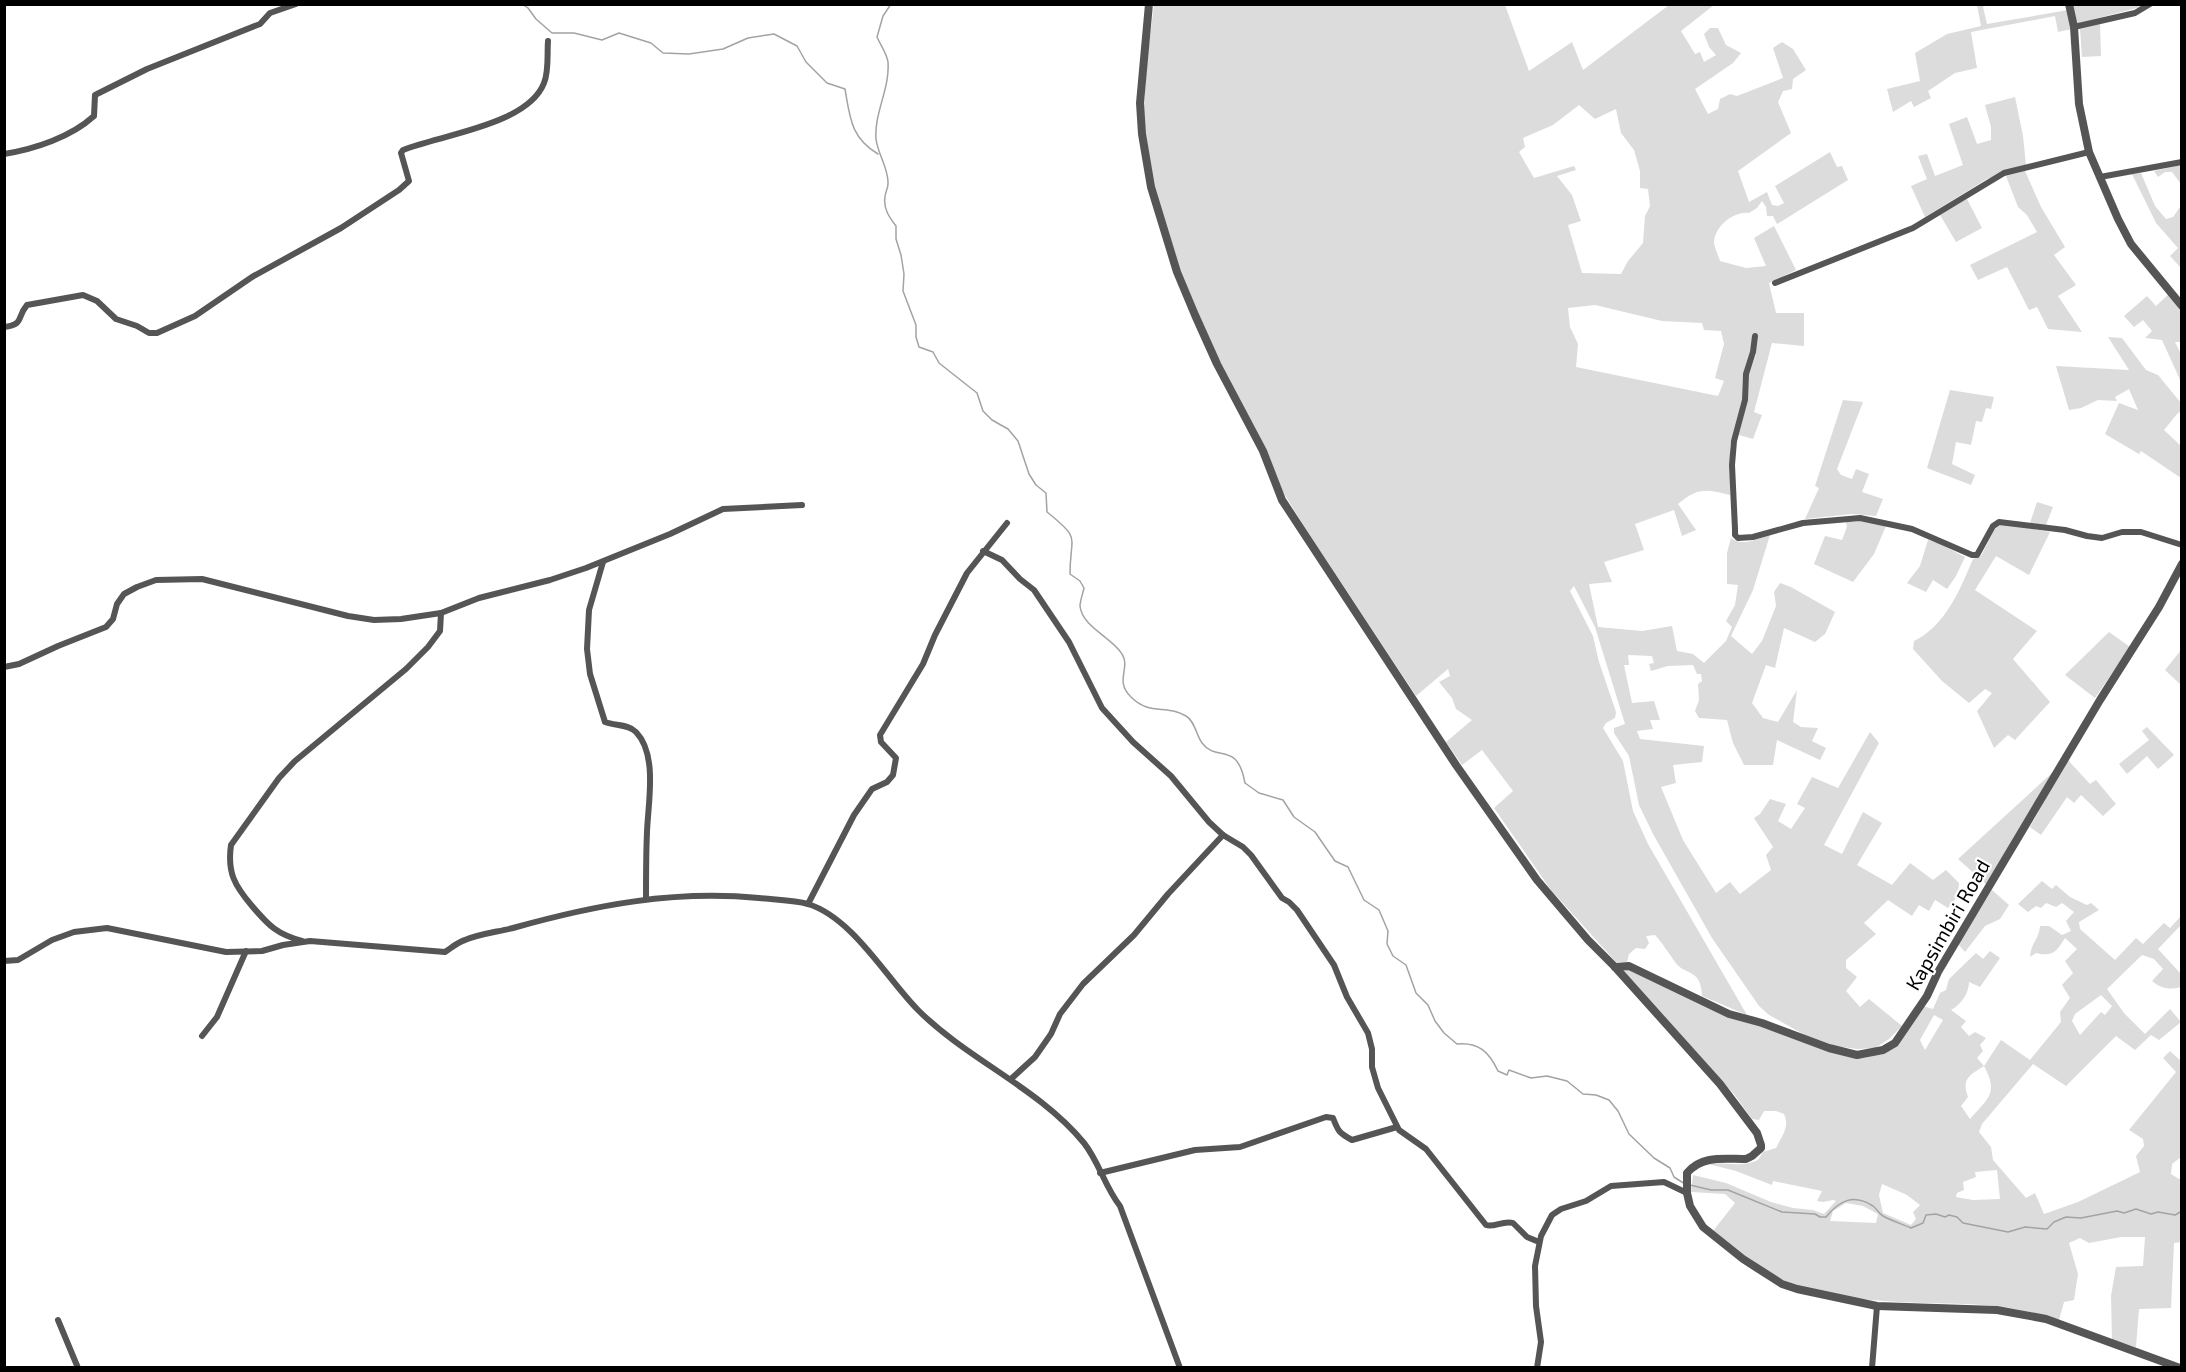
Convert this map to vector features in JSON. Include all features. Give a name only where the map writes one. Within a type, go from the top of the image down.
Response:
[{"type":"street","points":[[4,154],[34,148],[86,122],[94,116],[94,97],[104,90],[147,69],[260,24],[270,13],[296,4]]},
{"type":"street","points":[[1149,4],[1140,103],[1142,134],[1151,187],[1177,272],[1217,364],[1263,450],[1282,500],[1489,812],[1559,908],[1720,1084],[1741,1109],[1760,1139],[1761,1149],[1746,1159],[1702,1161],[1687,1173],[1686,1187],[1694,1214],[1703,1227],[1769,1277],[1797,1289],[1877,1306],[1969,1308],[2046,1319],[2180,1368]]},
{"type":"street","points":[[2069,4],[2074,27],[2079,104],[2089,152],[2131,244],[2181,306]]},
{"type":"street","points":[[2074,27],[2135,13],[2150,4]]},
{"type":"street","points":[[4,327],[16,326],[27,305],[78,295],[97,301],[116,319],[149,333],[158,333],[195,316],[252,278],[341,228],[399,190],[409,181],[401,153],[403,150],[484,125],[513,113],[530,101],[545,83],[548,41]]},
{"type":"street","points":[[1775,283],[1913,228],[2004,173],[2089,152]]},
{"type":"street","points":[[2100,177],[2181,162]]},
{"type":"street","points":[[1755,336],[1746,374],[1745,400],[1734,441],[1732,465],[1735,535],[1738,538],[1753,537],[1803,523],[1860,518],[1912,529],[1972,555],[1977,555],[1993,526],[2001,522],[2065,530],[2095,537],[2110,537],[2122,532],[2141,532],[2181,545]]},
{"type":"street","points":[[4,667],[19,664],[106,627],[113,619],[117,604],[124,594],[156,580],[202,579],[348,616],[374,620],[401,619],[441,613],[479,598],[550,580],[603,562],[723,509],[802,505]]},
{"type":"street","points":[[808,904],[858,809],[872,789],[886,783],[892,775],[896,758],[881,742],[880,735],[923,664],[960,586],[1007,523]]},
{"type":"street","points":[[984,552],[1002,560],[1034,590],[1065,635],[1102,708],[1133,742],[1171,776],[1223,836],[1243,846],[1282,898],[1297,910],[1334,965],[1347,997],[1368,1033],[1372,1049],[1372,1067],[1378,1088],[1397,1127],[1403,1134],[1426,1149],[1486,1225],[1490,1227],[1503,1222],[1513,1223],[1527,1237],[1539,1242]]},
{"type":"street","points":[[603,562],[588,610],[588,662],[603,719],[634,730],[642,741],[647,756],[650,790],[646,835],[646,898]]},
{"type":"street","name":"Kapsimbiri Road","points":[[1615,967],[1629,966],[1729,1014],[1762,1023],[1835,1050],[1865,1055],[1890,1047],[1900,1037],[1927,996],[2094,709],[2164,599],[2181,564]]},
{"type":"street","points":[[441,613],[440,630],[428,647],[406,669],[295,761],[279,778],[231,845],[232,875],[238,889],[270,927],[285,936],[303,941],[445,951],[464,940],[558,915],[646,898],[740,896],[808,904],[844,926],[918,1010],[945,1033],[1011,1079],[1061,1120],[1085,1144],[1110,1192],[1120,1206],[1180,1368]]},
{"type":"street","points":[[1011,1079],[1035,1057],[1051,1034],[1060,1014],[1083,984],[1134,935],[1223,836]]},
{"type":"street","points":[[4,961],[18,960],[52,940],[75,932],[107,928],[226,952],[262,951],[303,941]]},
{"type":"street","points":[[202,1036],[217,1017],[246,951]]},
{"type":"street","points":[[1100,1173],[1195,1150],[1240,1147],[1326,1117],[1333,1118],[1335,1126],[1352,1140],[1397,1127]]},
{"type":"street","points":[[1536,1368],[1541,1342],[1534,1266],[1544,1229],[1556,1212],[1586,1201],[1611,1186],[1664,1182],[1686,1187]]},
{"type":"street","points":[[1872,1368],[1877,1306]]},
{"type":"street","points":[[58,1320],[78,1368]]},
{"type":"shaded area","points":[[1154,5],[1505,5],[1529,71],[1572,42],[1583,70],[1669,5],[1714,5],[1681,31],[1695,54],[1700,52],[1704,62],[1716,55],[1709,47],[1704,34],[1710,28],[1718,28],[1726,45],[1741,53],[1733,63],[1695,89],[1708,114],[1718,109],[1720,99],[1730,94],[1737,96],[1783,78],[1773,48],[1782,42],[1793,49],[1806,70],[1793,79],[1792,89],[1783,91],[1778,102],[1791,133],[1738,171],[1749,202],[1767,192],[1772,205],[1778,206],[1784,203],[1775,186],[1830,152],[1837,167],[1842,166],[1848,180],[1777,224],[1773,216],[1767,216],[1766,207],[1762,201],[1749,213],[1737,214],[1726,221],[1718,230],[1714,242],[1720,261],[1746,268],[1766,266],[1754,238],[1774,226],[1796,270],[1769,283],[1776,313],[1804,313],[1804,346],[1772,343],[1754,412],[1762,415],[1753,439],[1739,435],[1747,403],[1748,376],[1756,355],[1756,335],[1753,335],[1752,351],[1743,377],[1742,404],[1730,445],[1730,495],[1715,491],[1702,491],[1678,504],[1696,530],[1682,536],[1674,510],[1635,524],[1644,550],[1604,562],[1612,582],[1589,584],[1598,627],[1642,631],[1672,626],[1677,651],[1693,654],[1704,663],[1726,641],[1732,627],[1726,621],[1735,605],[1738,585],[1727,584],[1727,553],[1731,538],[1745,542],[1770,535],[1753,590],[1731,636],[1752,654],[1762,641],[1776,606],[1774,592],[1780,583],[1835,612],[1825,634],[1815,642],[1784,628],[1775,668],[1766,665],[1752,703],[1763,718],[1778,722],[1797,690],[1793,722],[1801,727],[1818,728],[1812,741],[1826,748],[1820,760],[1777,740],[1773,765],[1744,765],[1733,743],[1727,720],[1699,718],[1695,711],[1699,700],[1698,684],[1702,681],[1701,674],[1697,674],[1693,665],[1668,666],[1651,671],[1649,664],[1654,663],[1652,656],[1628,655],[1629,665],[1624,665],[1632,703],[1654,701],[1660,720],[1650,720],[1653,729],[1637,731],[1640,739],[1704,746],[1702,762],[1673,765],[1676,783],[1661,787],[1683,840],[1716,893],[1730,882],[1740,894],[1771,870],[1766,855],[1773,847],[1754,818],[1760,814],[1770,799],[1786,804],[1778,821],[1791,829],[1805,808],[1797,804],[1812,777],[1838,788],[1870,732],[1879,743],[1824,845],[1842,854],[1863,812],[1882,823],[1857,865],[1892,885],[1910,863],[1933,880],[1946,870],[1959,883],[1958,896],[1948,908],[1935,900],[1929,911],[1919,905],[1912,916],[1888,900],[1864,923],[1876,934],[1846,960],[1846,968],[1857,977],[1846,991],[1860,1007],[1869,999],[1902,1026],[1889,1039],[1875,1048],[1857,1049],[1836,1046],[1805,1035],[1769,1015],[1759,1006],[1712,938],[1639,805],[1629,756],[1614,733],[1614,728],[1625,724],[1595,627],[1574,586],[1570,591],[1593,636],[1616,712],[1615,718],[1606,723],[1603,728],[1623,761],[1633,811],[1648,844],[1747,1015],[1702,996],[1699,980],[1679,966],[1655,935],[1646,936],[1649,943],[1645,949],[1636,948],[1629,954],[1627,962],[1616,962],[1551,890],[1494,808],[1513,791],[1482,750],[1462,765],[1446,742],[1472,720],[1456,709],[1452,698],[1439,682],[1450,676],[1448,669],[1416,696],[1275,479],[1205,337],[1178,270],[1152,186],[1143,122]],"holes":[[[1579,105],[1595,119],[1616,109],[1621,133],[1634,150],[1640,171],[1640,188],[1648,189],[1650,206],[1645,216],[1643,243],[1628,261],[1621,274],[1582,273],[1568,225],[1581,221],[1572,195],[1557,176],[1576,170],[1574,166],[1534,178],[1519,152],[1525,147],[1523,138],[1553,125]],[[1595,305],[1662,321],[1702,323],[1704,330],[1721,331],[1724,344],[1715,378],[1724,381],[1718,396],[1576,367],[1578,344],[1570,327],[1568,308]]]},
{"type":"shaded area","points":[[1977,5],[1986,5],[1983,7],[1987,24],[2068,10],[2072,29],[2058,32],[2055,16],[1971,32],[1977,68],[1955,73],[1928,91],[1931,98],[1914,107],[1911,101],[1893,112],[1887,89],[1920,81],[1915,53],[1947,34],[1981,26]]},
{"type":"shaded area","points":[[2073,5],[2148,5],[2076,24]]},
{"type":"shaded area","points":[[2100,24],[2101,56],[2082,57],[2080,29]]},
{"type":"shaded area","points":[[2015,97],[2026,165],[1987,179],[1925,217],[1911,186],[1927,179],[1918,156],[1927,154],[1935,176],[1963,165],[1949,124],[1967,117],[1977,144],[1991,140],[1991,127],[1985,105]]},
{"type":"shaded area","points":[[2181,165],[2181,184],[2172,172],[2165,172],[2158,177],[2154,171]]},
{"type":"shaded area","points":[[2025,171],[2041,207],[2065,247],[2054,255],[2076,285],[2058,296],[2082,332],[2048,329],[2037,307],[2029,310],[2007,267],[1978,280],[1970,265],[2037,232],[2027,215],[2018,207],[2006,176]]},
{"type":"shaded area","points":[[2141,173],[2155,206],[2166,219],[2173,217],[2180,207],[2181,209],[2181,268],[2170,256],[2178,248],[2156,223],[2132,174]]},
{"type":"shaded area","points":[[1967,199],[1982,228],[1956,242],[1940,215]]},
{"type":"shaded area","points":[[2169,294],[2181,308],[2181,342],[2175,342],[2181,354],[2181,382],[2162,340],[2145,338],[2152,331],[2143,320],[2134,327],[2124,316],[2147,296],[2156,306]]},
{"type":"shaded area","points":[[2108,337],[2122,338],[2146,370],[2158,375],[2181,403],[2181,411],[2164,430],[2181,446],[2181,478],[2141,451],[2139,454],[2105,434],[2119,403],[2138,410],[2129,389],[2115,397],[2117,401],[2098,400],[2081,408],[2069,410],[2056,366],[2129,370]]},
{"type":"shaded area","points":[[1950,390],[1994,397],[1991,409],[1986,408],[1982,422],[1976,421],[1971,445],[1956,442],[1952,464],[1975,475],[1971,485],[1927,468]]},
{"type":"shaded area","points":[[1843,400],[1863,402],[1837,469],[1841,475],[1852,479],[1856,469],[1869,474],[1862,492],[1883,499],[1876,516],[1852,514],[1805,519],[1819,488],[1815,486]]},
{"type":"shaded area","points":[[2037,502],[2053,507],[2046,525],[2030,523]]},
{"type":"shaded area","points":[[1863,521],[1886,526],[1874,554],[1853,582],[1814,564],[1825,536],[1842,540],[1847,527],[1846,522]]},
{"type":"shaded area","points":[[2004,524],[2050,532],[2029,575],[1996,556],[1975,590],[2037,631],[2013,659],[2050,702],[2015,740],[2008,735],[1994,748],[1977,711],[1992,693],[1985,689],[1969,703],[1942,681],[1913,649],[1914,641],[1943,617],[1957,595],[1973,559],[1981,556],[1997,525]]},
{"type":"shaded area","points":[[1928,540],[1965,557],[1947,589],[1933,580],[1926,592],[1907,583],[1920,566]]},
{"type":"shaded area","points":[[2109,632],[2130,647],[2095,698],[2065,675]]},
{"type":"shaded area","points":[[2181,650],[2181,685],[2165,670]]},
{"type":"shaded area","points":[[2147,727],[2174,755],[2158,769],[2147,756],[2127,774],[2119,764],[2149,740],[2142,731]]},
{"type":"shaded area","points":[[2067,759],[2090,784],[2096,780],[2116,804],[2103,816],[2081,795],[2074,803],[2067,797],[2041,835],[2030,827]]},
{"type":"shaded area","points":[[2053,772],[1987,885],[1958,859]]},
{"type":"shaded area","points":[[2042,881],[2052,889],[2056,885],[2070,897],[2087,905],[2091,903],[2099,910],[2079,922],[2080,929],[2115,960],[2136,938],[2143,944],[2164,923],[2170,928],[2181,916],[2181,927],[2158,949],[2181,974],[2181,987],[2166,988],[2152,981],[2163,969],[2154,959],[2142,955],[2107,989],[2124,1013],[2145,1034],[2170,1009],[2181,1022],[2159,1040],[2151,1035],[2135,1050],[2116,1036],[2066,1086],[2033,1064],[1982,1124],[1979,1132],[1991,1147],[1993,1160],[2026,1198],[2035,1193],[2044,1214],[2078,1202],[2140,1172],[2136,1156],[2144,1146],[2143,1139],[2129,1130],[2176,1072],[2163,1058],[2170,1051],[2182,1062],[2181,1157],[2172,1164],[2171,1174],[2181,1178],[2182,1242],[2174,1243],[2171,1308],[2139,1309],[2136,1347],[2112,1340],[2111,1296],[2116,1267],[2143,1266],[2145,1237],[2121,1237],[2089,1243],[2080,1238],[2069,1243],[2078,1274],[2074,1300],[2064,1302],[2059,1320],[1997,1306],[1891,1302],[1839,1296],[1788,1282],[1749,1259],[1713,1231],[1735,1203],[1725,1194],[1691,1192],[1693,1175],[1726,1183],[1771,1202],[1824,1214],[1836,1201],[1817,1201],[1822,1191],[1773,1181],[1772,1185],[1736,1171],[1708,1164],[1739,1164],[1758,1160],[1763,1152],[1776,1148],[1786,1127],[1784,1114],[1764,1111],[1759,1120],[1752,1119],[1734,1094],[1620,968],[1631,969],[1650,980],[1671,986],[1758,1025],[1849,1057],[1863,1058],[1882,1053],[1923,1006],[1933,1009],[1940,993],[1946,990],[1949,979],[1976,953],[1983,959],[1990,951],[2000,958],[1980,987],[1969,982],[1964,998],[1951,1010],[1966,1021],[1961,1027],[1969,1036],[1975,1032],[1986,1038],[1980,1045],[1983,1051],[1977,1058],[1984,1066],[2001,1040],[2030,1060],[2061,1022],[2060,1012],[2070,998],[2062,985],[2073,973],[2065,961],[2077,949],[2065,938],[2054,952],[2036,953],[2030,957],[2040,926],[2049,926],[2062,935],[2071,931],[2066,921],[2074,912],[2062,903],[2056,907],[2046,903],[2041,908],[2036,906],[2028,912],[2018,904]],"holes":[[[2101,995],[2112,1006],[2105,1015],[2101,1012],[2080,1035],[2072,1021],[2075,1014]],[[1934,1015],[1943,1020],[1925,1050],[1920,1040]],[[1984,1066],[1991,1083],[1989,1095],[1970,1119],[1961,1106],[1968,1097],[1966,1081]],[[1997,1170],[2000,1199],[1973,1200],[1956,1197],[1957,1193],[1964,1190],[1963,1182],[1976,1177],[1975,1172]],[[1882,1184],[1907,1195],[1920,1205],[1913,1212],[1916,1219],[1911,1225],[1883,1213],[1879,1195]],[[1846,1203],[1863,1206],[1878,1214],[1876,1223],[1830,1221],[1833,1211]]]},
{"type":"shaded area","points":[[1992,890],[2009,905],[2000,919],[1985,926],[1965,952],[1958,944]]},
{"type":"waterway","points":[[522,4],[552,33],[574,33],[602,40],[619,33],[651,43],[663,53],[689,54],[723,49],[748,38],[774,34],[797,46],[806,62],[827,83],[845,89],[853,126],[857,134],[869,148],[878,154]]},
{"type":"waterway","points":[[891,4],[883,16],[877,37],[885,52],[888,72],[877,120],[876,139],[888,178],[885,205],[896,226],[896,239],[904,274],[903,291],[916,325],[919,347],[933,352],[939,363],[977,393],[983,411],[992,420],[1008,429],[1018,441],[1029,474],[1036,485],[1046,493],[1047,512],[1065,528],[1072,539],[1070,574],[1080,581],[1084,588],[1080,604],[1082,613],[1086,620],[1122,654],[1125,664],[1123,680],[1126,691],[1138,703],[1179,713],[1189,718],[1200,740],[1208,749],[1226,754],[1237,761],[1245,783],[1259,793],[1283,800],[1294,817],[1315,832],[1335,861],[1348,867],[1364,900],[1379,910],[1388,931],[1387,944],[1393,956],[1406,965],[1416,993],[1428,1005],[1435,1021],[1444,1033],[1457,1044],[1471,1045],[1482,1050],[1491,1058],[1498,1071],[1507,1075],[1509,1070],[1531,1078],[1547,1076],[1567,1081],[1583,1094],[1596,1095],[1609,1100],[1618,1111],[1629,1134],[1654,1158],[1670,1168],[1674,1177],[1685,1184]]},
{"type":"waterway","points":[[1690,1185],[1711,1190],[1728,1190],[1782,1212],[1815,1214],[1820,1217],[1826,1217],[1841,1203],[1859,1200],[1873,1206],[1883,1216],[1911,1228],[1923,1223],[1926,1215],[1936,1214],[1945,1217],[1949,1215],[1957,1217],[1963,1223],[2008,1232],[2025,1227],[2047,1229],[2054,1222],[2066,1217],[2081,1218],[2117,1211],[2124,1213],[2136,1209],[2151,1214],[2158,1212],[2175,1215],[2182,1211]]}]
